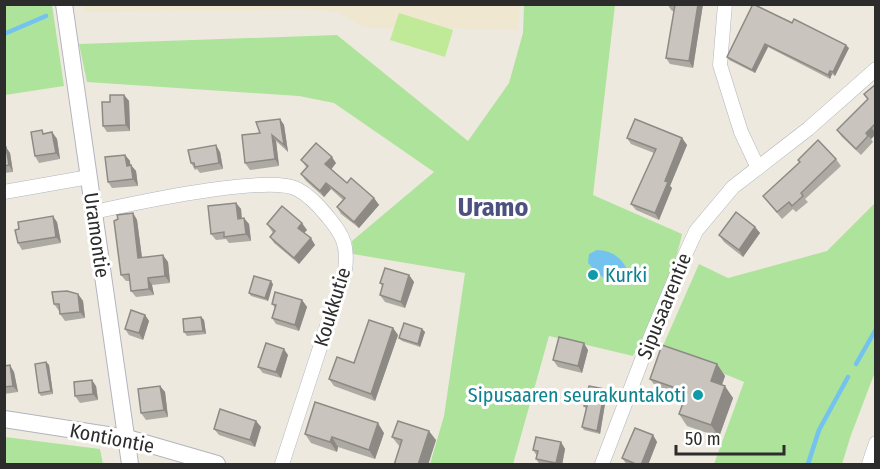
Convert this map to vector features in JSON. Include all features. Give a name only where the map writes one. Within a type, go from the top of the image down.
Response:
[{"type":"street","name":"Uramontie","points":[[64,4],[108,319],[128,438],[130,465]]},
{"type":"street","points":[[725,4],[720,65],[741,132],[758,168]]},
{"type":"street","name":"Sipusaarentie","points":[[603,465],[651,336],[696,231],[733,187],[808,129],[876,69]]},
{"type":"street","points":[[4,192],[89,177]]},
{"type":"street","name":"Koukkutie","points":[[94,212],[139,202],[239,187],[286,186],[297,189],[319,206],[340,231],[346,248],[345,271],[282,465]]},
{"type":"street","name":"Kontiontie","points":[[4,419],[128,438],[217,465]]},
{"type":"street","points":[[869,465],[876,443]]},
{"type":"shaded area","points":[[83,5],[519,5],[518,29],[365,28],[337,12],[306,10],[83,12]]},
{"type":"green space","points":[[5,4],[52,5],[64,86],[5,95]]},
{"type":"green space","points":[[524,5],[615,5],[593,195],[682,234],[674,265],[662,296],[633,356],[549,336],[513,464],[430,464],[444,416],[465,273],[353,254],[352,241],[434,172],[334,103],[299,96],[87,82],[79,44],[337,35],[468,141],[509,83],[523,33]]},
{"type":"green space","points":[[399,13],[453,30],[445,57],[390,40]]},
{"type":"green space","points":[[875,203],[875,372],[842,464],[714,464],[744,382],[662,348],[699,264],[728,278],[827,251]]},
{"type":"green space","points":[[5,437],[100,449],[103,464],[5,464]]},
{"type":"water","points":[[597,250],[609,252],[619,258],[631,279],[620,284],[602,277],[588,263],[589,254]]},
{"type":"building","points":[[668,4],[698,4],[689,61],[666,58],[675,5]]},
{"type":"building","points":[[753,4],[792,23],[794,19],[846,45],[833,72],[830,71],[828,75],[765,44],[752,70],[727,57]]},
{"type":"building","points":[[876,84],[876,123],[866,133],[868,136],[856,149],[837,130],[868,99],[864,94]]},
{"type":"building","points":[[110,95],[124,95],[126,125],[103,126],[102,102],[110,102]]},
{"type":"building","points":[[280,119],[284,145],[272,135],[275,159],[245,163],[242,135],[260,133],[256,122]]},
{"type":"building","points":[[635,119],[682,138],[655,213],[631,204],[656,149],[627,138]]},
{"type":"building","points":[[42,130],[43,134],[52,132],[56,153],[35,156],[31,132]]},
{"type":"building","points":[[818,140],[836,159],[801,193],[803,196],[792,206],[789,202],[777,212],[763,196],[800,162],[798,160]]},
{"type":"building","points":[[316,143],[332,157],[325,164],[347,183],[351,178],[374,198],[354,222],[337,207],[345,198],[326,183],[320,191],[301,174],[308,166],[301,160]]},
{"type":"building","points":[[216,145],[219,163],[195,167],[194,163],[191,163],[188,150]]},
{"type":"building","points":[[4,147],[6,147],[9,165],[4,166]]},
{"type":"building","points":[[125,155],[127,166],[131,165],[133,179],[108,182],[105,157]]},
{"type":"building","points":[[236,203],[238,219],[244,218],[246,234],[224,237],[224,232],[211,234],[208,206]]},
{"type":"building","points":[[282,206],[302,223],[298,228],[311,238],[294,258],[270,237],[275,231],[267,224]]},
{"type":"building","points":[[736,212],[755,227],[739,250],[719,235]]},
{"type":"building","points":[[133,213],[138,258],[163,255],[165,276],[148,278],[149,289],[131,291],[129,274],[121,275],[114,221],[118,219],[117,215]]},
{"type":"building","points":[[53,216],[56,237],[18,243],[15,230],[19,229],[18,222]]},
{"type":"building","points":[[385,268],[409,275],[401,302],[380,295],[383,284],[380,283]]},
{"type":"building","points":[[254,276],[271,281],[265,298],[249,293]]},
{"type":"building","points":[[67,291],[78,294],[80,312],[60,314],[59,304],[54,304],[52,292]]},
{"type":"building","points":[[275,292],[302,300],[295,325],[272,318],[276,305],[272,304]]},
{"type":"building","points":[[131,310],[145,315],[139,333],[125,329]]},
{"type":"building","points":[[201,317],[203,331],[184,332],[183,319]]},
{"type":"building","points":[[369,320],[393,328],[371,394],[329,379],[337,357],[354,363]]},
{"type":"building","points":[[404,323],[422,329],[418,344],[399,338]]},
{"type":"building","points":[[559,337],[584,343],[578,366],[553,360]]},
{"type":"building","points":[[266,343],[284,349],[276,372],[258,367]]},
{"type":"building","name":"Sipusaaren seurakuntakoti","points":[[662,345],[717,364],[711,381],[725,386],[711,425],[679,414],[687,392],[650,379]]},
{"type":"building","points":[[46,362],[51,391],[39,393],[35,364]]},
{"type":"building","points":[[10,365],[13,386],[4,387],[4,366]]},
{"type":"building","points":[[92,380],[93,394],[75,396],[74,382]]},
{"type":"building","points":[[160,386],[164,410],[141,413],[138,389]]},
{"type":"building","points":[[589,386],[605,389],[597,431],[582,427]]},
{"type":"building","points":[[315,402],[378,423],[369,450],[332,437],[330,442],[305,434]]},
{"type":"building","points":[[220,409],[256,421],[250,440],[214,429]]},
{"type":"building","points":[[398,421],[429,431],[418,465],[394,465],[402,440],[392,437]]},
{"type":"building","points":[[635,428],[653,435],[641,465],[622,458]]},
{"type":"building","points":[[536,437],[561,442],[556,463],[536,459],[538,451],[533,450]]},
{"type":"waterway","points":[[4,34],[46,16]]},
{"type":"waterway","points":[[856,364],[876,329]]},
{"type":"waterway","points":[[808,464],[819,430],[848,377]]},
{"type":"place","name":"Kurki","points":[[593,275]]},
{"type":"place","name":"Sipusaaren seurakuntakoti","points":[[698,395]]},
{"type":"district","name":"Uramo","points":[[493,207]]}]
